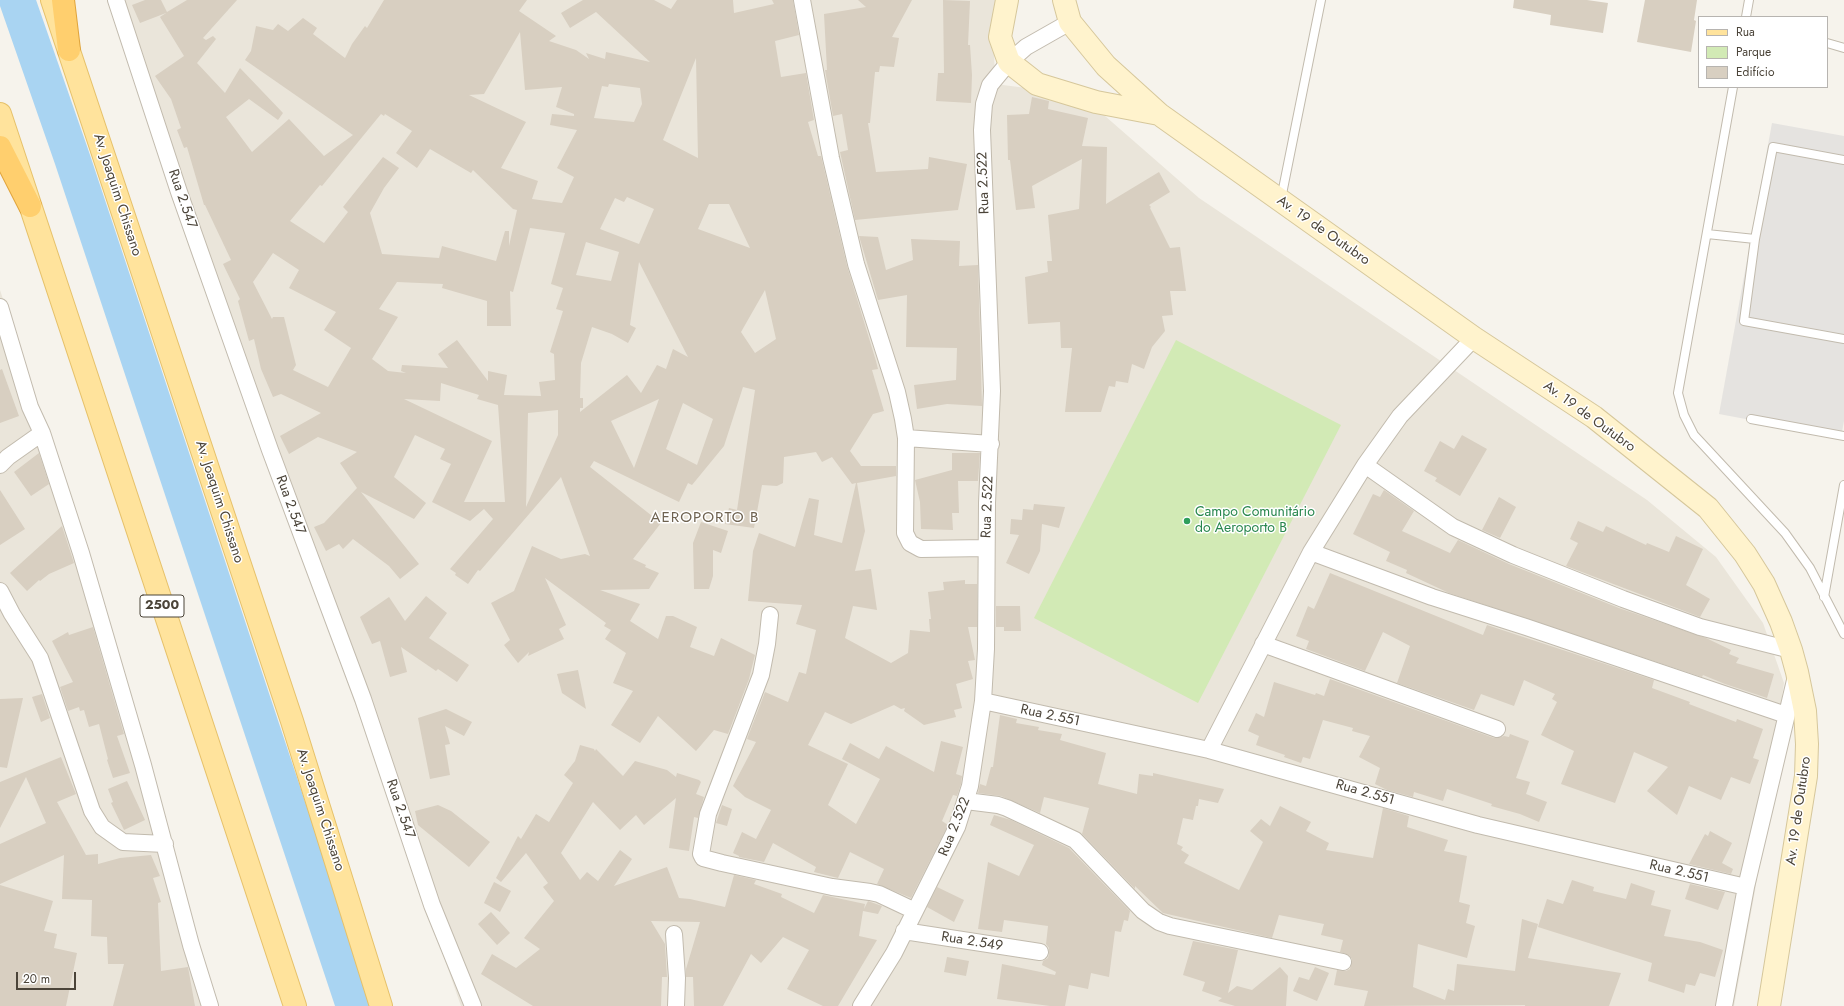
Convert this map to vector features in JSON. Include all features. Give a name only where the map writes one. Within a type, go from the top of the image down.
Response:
[{"type":"highway","points":[[63,0],[70,50]]},
{"type":"highway","points":[[0,147],[30,206]]},
{"type":"main road","name":"Av. Joaquim Chissano","points":[[52,0],[70,50],[284,699],[381,1006]]},
{"type":"main road","points":[[0,114],[30,206]]},
{"type":"main road","name":"2500","points":[[30,206],[295,1006]]},
{"type":"street","name":"Rua 2.547","points":[[116,0],[179,192],[270,450],[363,699],[432,905],[473,1006]]},
{"type":"street","points":[[802,0],[831,158],[856,264],[897,392],[906,438],[905,533],[910,543],[921,549],[986,548]]},
{"type":"street","points":[[1007,0],[1000,37],[1009,62],[1037,84],[1096,102],[1159,114]]},
{"type":"street","name":"Av. 19 de Outubro","points":[[1064,0],[1070,22],[1106,66],[1159,114],[1474,338],[1594,417],[1708,508],[1745,554],[1764,584],[1781,622],[1791,650],[1805,711],[1807,744],[1806,776],[1769,1006]]},
{"type":"street","name":"Rua 2.522","points":[[862,1006],[894,953],[957,827],[966,801],[973,773],[983,701],[986,649],[986,548],[992,392],[982,130],[984,104],[990,85],[1009,62],[1026,47],[1070,22]]},
{"type":"street","points":[[0,307],[30,407],[42,433],[81,553],[165,844],[191,945],[210,1006]]},
{"type":"street","points":[[1209,750],[1262,644],[1311,552],[1365,465],[1400,416],[1474,338]]},
{"type":"street","points":[[0,465],[8,457],[42,433]]},
{"type":"street","points":[[906,438],[991,444]]},
{"type":"street","points":[[1365,465],[1454,527],[1513,555],[1623,599],[1700,626],[1791,650]]},
{"type":"street","points":[[1311,552],[1432,597],[1562,639],[1786,715]]},
{"type":"street","points":[[0,591],[6,613],[40,658],[92,811],[102,827],[122,842],[165,844]]},
{"type":"street","points":[[770,615],[767,644],[761,675],[708,814],[701,854],[704,858],[729,864],[832,887],[880,894],[915,911]]},
{"type":"street","points":[[1262,644],[1498,729]]},
{"type":"street","points":[[1724,1006],[1746,887],[1797,672]]},
{"type":"street","name":"Rua 2.551","points":[[983,701],[1209,750],[1478,825],[1746,887]]},
{"type":"street","points":[[966,801],[998,805],[1007,808],[1075,840],[1143,911],[1159,922],[1170,926],[1343,962]]},
{"type":"street","name":"Rua 2.549","points":[[904,931],[1040,952]]},
{"type":"street","points":[[674,934],[676,1006]]},
{"type":"lane","points":[[1281,202],[1321,0]]},
{"type":"lane","points":[[1746,16],[1749,0]]},
{"type":"lane","points":[[1828,42],[1844,48]]},
{"type":"lane","points":[[1733,88],[1678,393],[1684,415],[1694,435],[1785,533],[1810,568],[1844,634]]},
{"type":"lane","points":[[1844,160],[1773,147],[1755,239],[1744,321],[1844,339]]},
{"type":"lane","points":[[1707,234],[1755,239]]},
{"type":"lane","points":[[1751,419],[1844,436]]},
{"type":"lane","points":[[1824,597],[1844,485]]},
{"type":"shaded area","points":[[107,0],[1006,0],[994,50],[995,84],[1081,95],[1199,198],[1647,500],[1716,557],[1763,623],[1784,683],[1755,891],[1734,1006],[461,1006],[317,595],[192,256]]},
{"type":"shaded area","points":[[1772,123],[1844,136],[1844,421],[1841,437],[1719,414]]},
{"type":"shaded area","points":[[0,290],[67,493],[215,1006],[0,1006]]},
{"type":"green space","name":"Campo Comunitário do Aeroporto B","points":[[1176,340],[1341,425],[1198,703],[1034,618]]},
{"type":"building","points":[[145,0],[161,0],[167,12],[187,0],[237,0],[203,38],[206,40],[213,36],[216,39],[197,63],[225,93],[240,68],[283,113],[278,120],[249,99],[226,117],[252,152],[289,119],[324,156],[353,135],[245,60],[251,51],[256,26],[273,30],[278,24],[288,31],[303,18],[317,28],[313,34],[345,58],[352,44],[365,26],[367,28],[384,0],[527,0],[519,11],[556,36],[549,41],[576,50],[589,59],[586,53],[605,59],[606,52],[650,62],[596,12],[570,28],[561,13],[583,0],[654,0],[671,9],[677,0],[733,0],[734,13],[774,4],[772,0],[793,0],[799,35],[775,41],[781,77],[806,73],[814,120],[808,122],[818,156],[821,156],[847,266],[876,361],[878,369],[872,370],[884,411],[873,414],[850,451],[861,466],[896,466],[896,476],[857,483],[865,531],[855,571],[871,569],[877,610],[853,606],[845,638],[891,663],[908,653],[910,630],[930,632],[929,619],[931,619],[928,592],[944,590],[943,582],[965,580],[965,584],[977,584],[977,627],[968,627],[975,660],[968,661],[973,679],[956,684],[962,708],[954,710],[956,717],[924,725],[904,711],[905,708],[901,709],[894,705],[851,724],[825,712],[808,745],[848,764],[828,805],[856,824],[880,779],[842,759],[850,743],[879,759],[886,746],[934,772],[941,741],[963,747],[956,774],[962,776],[961,784],[957,796],[953,795],[942,821],[948,825],[911,898],[877,884],[884,869],[850,852],[838,878],[814,872],[816,867],[773,843],[764,862],[739,857],[733,853],[742,832],[756,839],[771,810],[745,797],[733,786],[756,742],[747,739],[765,692],[788,702],[799,672],[806,674],[816,630],[796,624],[802,605],[748,601],[753,551],[759,533],[795,547],[809,498],[819,500],[814,535],[842,543],[856,483],[852,484],[832,457],[822,462],[816,452],[784,457],[783,483],[777,486],[762,485],[754,528],[725,524],[729,508],[737,510],[755,390],[743,387],[724,446],[692,485],[688,483],[679,502],[594,461],[590,467],[661,523],[633,559],[646,565],[645,567],[659,573],[649,589],[600,590],[640,604],[630,621],[658,639],[666,616],[673,616],[697,627],[690,647],[714,656],[721,638],[755,655],[749,679],[728,734],[714,730],[696,751],[658,716],[640,743],[611,725],[633,691],[613,683],[626,653],[605,639],[611,630],[604,626],[606,623],[545,578],[566,625],[559,629],[564,639],[528,656],[529,652],[518,663],[504,645],[510,640],[491,603],[514,591],[532,546],[561,559],[585,554],[590,556],[561,477],[480,571],[478,570],[468,584],[455,575],[456,573],[450,569],[493,519],[484,509],[470,521],[432,502],[451,464],[440,459],[445,449],[415,435],[394,477],[426,503],[414,519],[361,492],[419,564],[400,579],[389,566],[353,539],[343,549],[339,544],[326,551],[314,527],[324,523],[357,488],[340,463],[357,452],[318,437],[289,454],[280,436],[321,413],[281,394],[273,397],[261,369],[254,339],[249,341],[238,301],[240,299],[223,264],[231,260],[204,205],[187,147],[184,148],[177,130],[181,128],[171,99],[155,76],[184,56],[160,17],[166,13],[140,23],[132,5]],"holes":[[[520,32],[525,90],[562,87],[556,107],[574,114],[574,116],[552,114],[550,125],[577,130],[557,168],[574,177],[562,203],[532,199],[538,181],[501,168],[526,122],[469,95],[484,94]],[[696,58],[698,158],[663,140]],[[609,84],[640,88],[642,104],[634,122],[594,118],[602,86],[608,87]],[[381,114],[384,116],[385,114],[412,131],[396,153],[417,168],[430,149],[471,173],[473,170],[513,209],[517,210],[509,246],[509,231],[505,231],[496,261],[442,246],[439,258],[382,254],[370,213],[384,188],[399,168],[383,157],[343,207],[348,212],[324,243],[290,221],[320,185],[322,186]],[[627,197],[654,209],[639,244],[600,229],[615,198],[624,202]],[[709,204],[729,204],[750,248],[698,229]],[[530,228],[565,233],[551,284],[563,288],[556,309],[563,311],[550,352],[554,354],[555,380],[539,382],[541,396],[504,395],[507,375],[488,371],[488,381],[457,340],[438,354],[448,368],[402,365],[401,371],[406,373],[388,371],[372,359],[398,317],[379,309],[397,282],[443,284],[442,288],[487,301],[487,326],[511,326],[510,291],[513,292]],[[586,242],[619,252],[611,281],[576,275]],[[273,253],[299,270],[289,288],[336,312],[324,330],[351,348],[328,387],[293,370],[296,365],[284,317],[273,317],[272,319],[253,282]],[[639,262],[688,357],[673,349],[666,369],[657,365],[641,393],[627,375],[580,412],[580,408],[583,408],[583,398],[580,398],[581,363],[592,327],[612,334],[628,343],[636,328],[630,325]],[[765,290],[776,339],[755,353],[741,332]],[[441,383],[479,395],[477,399],[498,405],[505,502],[464,502],[492,441],[404,399],[440,401]],[[659,399],[634,468],[611,421]],[[683,403],[713,419],[697,465],[666,449]],[[558,410],[558,435],[526,507],[528,413]]]},
{"type":"building","points":[[858,0],[912,0],[892,37],[899,38],[894,67],[880,66],[879,72],[875,72],[870,123],[868,123],[876,172],[928,169],[929,157],[967,164],[958,210],[855,220],[840,152],[848,150],[842,114],[833,116],[825,70],[827,70],[824,14],[866,7]]},
{"type":"building","points":[[943,0],[970,1],[968,45],[970,45],[972,75],[971,103],[936,101],[938,73],[944,73]]},
{"type":"building","points":[[1514,0],[1587,0],[1608,3],[1603,33],[1550,25],[1551,15],[1513,8]]},
{"type":"building","points":[[1645,0],[1697,0],[1694,20],[1696,21],[1691,52],[1637,42]]},
{"type":"building","points":[[1032,97],[1049,101],[1048,109],[1088,118],[1082,146],[1107,147],[1106,204],[1159,172],[1170,192],[1149,205],[1170,248],[1180,247],[1186,291],[1170,291],[1173,315],[1162,316],[1165,331],[1152,347],[1144,369],[1132,364],[1128,383],[1116,381],[1115,387],[1109,386],[1101,412],[1065,412],[1072,348],[1061,348],[1060,322],[1028,324],[1025,277],[1048,272],[1047,261],[1052,261],[1048,215],[1079,209],[1082,159],[1032,186],[1035,208],[1016,210],[1010,160],[1008,160],[1007,115],[1029,114]]},
{"type":"building","points":[[859,236],[878,237],[886,270],[913,260],[911,239],[960,241],[959,266],[978,265],[982,406],[947,404],[917,409],[914,385],[956,380],[957,348],[906,347],[907,295],[878,300]]},
{"type":"building","points":[[2,369],[19,416],[0,423],[0,370]]},
{"type":"building","points":[[1462,435],[1487,449],[1460,496],[1435,481],[1437,478],[1424,471],[1440,441],[1454,449]]},
{"type":"building","points":[[39,453],[49,484],[31,496],[14,472]]},
{"type":"building","points":[[952,453],[980,453],[978,481],[958,481],[959,513],[952,513],[953,530],[921,529],[920,502],[915,480],[952,470]]},
{"type":"building","points":[[0,490],[25,529],[0,545]]},
{"type":"building","points":[[1384,490],[1414,511],[1402,531],[1450,553],[1458,540],[1509,564],[1619,608],[1706,638],[1731,650],[1729,654],[1739,658],[1736,663],[1774,674],[1767,698],[1703,675],[1702,677],[1449,593],[1406,573],[1407,570],[1386,561],[1390,552],[1353,534],[1373,494],[1380,497]]},
{"type":"building","points":[[1499,497],[1516,507],[1500,538],[1482,530]]},
{"type":"building","points":[[1034,504],[1065,507],[1059,528],[1042,524],[1040,551],[1029,574],[1006,563],[1019,535],[1010,534],[1011,519],[1022,520],[1023,509],[1033,510]]},
{"type":"building","points":[[1578,521],[1603,532],[1606,526],[1646,545],[1647,543],[1669,552],[1676,536],[1703,549],[1686,585],[1710,599],[1700,617],[1566,566],[1578,543],[1570,539]]},
{"type":"building","points":[[701,522],[728,531],[721,553],[713,550],[713,576],[709,589],[694,589],[693,543]]},
{"type":"building","points":[[62,526],[74,563],[49,574],[40,581],[39,580],[27,591],[10,573]]},
{"type":"building","points":[[1330,573],[1483,635],[1487,625],[1654,680],[1652,688],[1690,702],[1689,704],[1736,722],[1737,719],[1763,729],[1753,758],[1759,760],[1750,784],[1731,777],[1721,800],[1689,786],[1677,815],[1647,791],[1668,767],[1634,752],[1615,803],[1561,784],[1574,751],[1541,735],[1557,702],[1552,699],[1555,694],[1524,680],[1514,706],[1481,694],[1474,710],[1397,683],[1410,646],[1383,632],[1365,671],[1306,649],[1309,641],[1296,636],[1308,606],[1314,609]]},
{"type":"building","points":[[426,596],[447,613],[429,638],[469,665],[457,682],[438,669],[436,671],[401,647],[407,672],[390,677],[380,641],[372,644],[360,617],[389,597],[405,621]]},
{"type":"building","points":[[996,606],[1020,606],[1021,631],[1004,631],[1004,627],[996,627]]},
{"type":"building","points":[[93,627],[124,734],[117,736],[130,773],[113,778],[107,760],[99,724],[89,727],[84,710],[80,711],[79,707],[68,711],[60,687],[73,682],[52,641],[68,632],[69,635]]},
{"type":"building","points":[[578,670],[586,709],[562,693],[557,674]]},
{"type":"building","points":[[1330,679],[1494,738],[1504,736],[1509,737],[1510,734],[1529,741],[1516,778],[1530,782],[1526,794],[1547,802],[1539,822],[1447,789],[1443,801],[1414,792],[1413,797],[1387,790],[1375,784],[1380,768],[1359,757],[1370,736],[1352,731],[1353,728],[1323,720],[1310,759],[1303,757],[1301,763],[1284,757],[1285,755],[1256,745],[1259,736],[1248,731],[1256,713],[1264,717],[1274,682],[1315,695],[1316,693],[1324,696]]},
{"type":"building","points":[[42,694],[50,718],[41,722],[32,697]]},
{"type":"building","points":[[23,698],[7,768],[0,767],[0,699]]},
{"type":"building","points":[[446,709],[472,722],[464,736],[445,726],[450,744],[445,745],[450,775],[430,779],[418,718]]},
{"type":"building","points":[[1000,715],[1017,719],[1016,723],[1039,727],[1038,730],[1062,734],[1060,740],[1106,753],[1098,784],[1137,794],[1139,774],[1153,776],[1153,773],[1224,789],[1218,803],[1199,799],[1193,820],[1183,818],[1177,844],[1183,847],[1181,850],[1189,855],[1184,863],[1239,890],[1263,842],[1250,831],[1261,819],[1270,826],[1280,806],[1311,822],[1306,831],[1329,843],[1326,850],[1373,858],[1383,808],[1409,816],[1407,827],[1448,840],[1444,851],[1467,856],[1459,902],[1470,905],[1466,923],[1475,926],[1467,958],[1418,944],[1413,987],[1445,1000],[1448,989],[1454,991],[1457,964],[1515,971],[1522,919],[1538,924],[1528,958],[1621,973],[1609,1006],[1364,1006],[1368,991],[1334,985],[1337,970],[1346,971],[1350,969],[1352,959],[1349,955],[1340,952],[1343,940],[1321,935],[1324,924],[1279,915],[1272,938],[1163,913],[1135,886],[1135,889],[1082,834],[1089,808],[1044,797],[1040,813],[1001,796],[978,793],[980,784],[986,786],[991,767],[993,767]]},
{"type":"building","points":[[580,745],[594,749],[595,751],[596,749],[623,776],[635,761],[667,770],[676,777],[677,773],[699,780],[701,782],[696,794],[704,797],[698,818],[694,817],[689,851],[669,848],[676,798],[644,825],[636,815],[620,830],[593,802],[561,853],[580,880],[587,872],[598,881],[620,850],[632,859],[614,886],[667,867],[679,898],[725,907],[734,875],[756,880],[754,884],[782,894],[781,897],[814,913],[823,895],[865,904],[864,909],[868,901],[882,906],[878,914],[863,911],[859,936],[877,940],[838,1006],[823,1006],[787,989],[809,950],[783,937],[761,963],[751,954],[723,1006],[694,1006],[693,977],[686,977],[686,969],[700,922],[651,921],[665,944],[667,977],[662,977],[661,1006],[533,1006],[481,974],[492,954],[516,968],[540,949],[524,938],[554,901],[543,887],[548,883],[526,853],[501,882],[496,878],[518,836],[521,839],[536,814],[549,822],[573,783],[564,775],[575,761]]},
{"type":"building","points":[[61,757],[76,794],[57,802],[86,855],[98,854],[98,864],[120,858],[151,855],[160,876],[153,878],[161,902],[158,903],[161,971],[188,967],[195,1006],[113,1006],[124,964],[108,964],[107,937],[91,936],[92,900],[62,899],[64,855],[0,884],[0,844],[46,823],[26,777],[0,828],[0,782]]},
{"type":"building","points":[[127,781],[145,820],[124,830],[111,803],[113,802],[108,789]]},
{"type":"building","points":[[438,805],[451,811],[490,842],[469,867],[418,825],[415,811]]},
{"type":"building","points":[[722,805],[732,809],[727,826],[716,823]]},
{"type":"building","points":[[994,815],[1011,820],[1069,848],[1130,911],[1128,921],[1124,920],[1121,932],[1115,931],[1109,977],[1091,973],[1088,989],[1069,985],[1065,1006],[1050,1006],[997,999],[1002,964],[1055,975],[1056,972],[1042,965],[1043,961],[1048,958],[1049,953],[1049,948],[1046,944],[1048,926],[1004,920],[1002,932],[978,929],[988,862],[1019,876],[1034,845],[990,825]]},
{"type":"building","points":[[1710,831],[1732,843],[1722,863],[1733,869],[1731,874],[1689,864],[1705,834],[1708,836]]},
{"type":"building","points":[[1572,880],[1594,887],[1593,891],[1626,899],[1631,883],[1655,891],[1651,905],[1671,910],[1664,936],[1700,942],[1723,950],[1715,977],[1700,973],[1695,986],[1686,984],[1684,993],[1648,981],[1652,963],[1538,927],[1547,899],[1563,904]]},
{"type":"building","points":[[494,882],[511,891],[500,912],[484,903]]},
{"type":"building","points":[[1690,884],[1725,892],[1718,910],[1685,899]]},
{"type":"building","points":[[0,885],[53,901],[44,931],[57,934],[54,948],[77,953],[66,1006],[0,1006]]},
{"type":"building","points":[[937,887],[964,900],[954,922],[927,907]]},
{"type":"building","points":[[491,912],[510,933],[497,945],[478,924]]},
{"type":"building","points":[[1193,941],[1238,950],[1228,993],[1237,986],[1252,990],[1280,967],[1288,976],[1286,1006],[1235,1006],[1218,1001],[1222,998],[1202,991],[1205,982],[1183,975]]},
{"type":"building","points":[[947,957],[969,961],[966,976],[944,972]]},
{"type":"building","points":[[1315,967],[1329,973],[1317,1001],[1293,991],[1299,977],[1309,980]]},
{"type":"waterway","points":[[17,0],[72,158],[354,1006]]},
{"type":"place","name":"Campo Comunitário do Aeroporto B","points":[[1187,521]]},
{"type":"district","name":"AEROPORTO B","points":[[705,518]]}]
